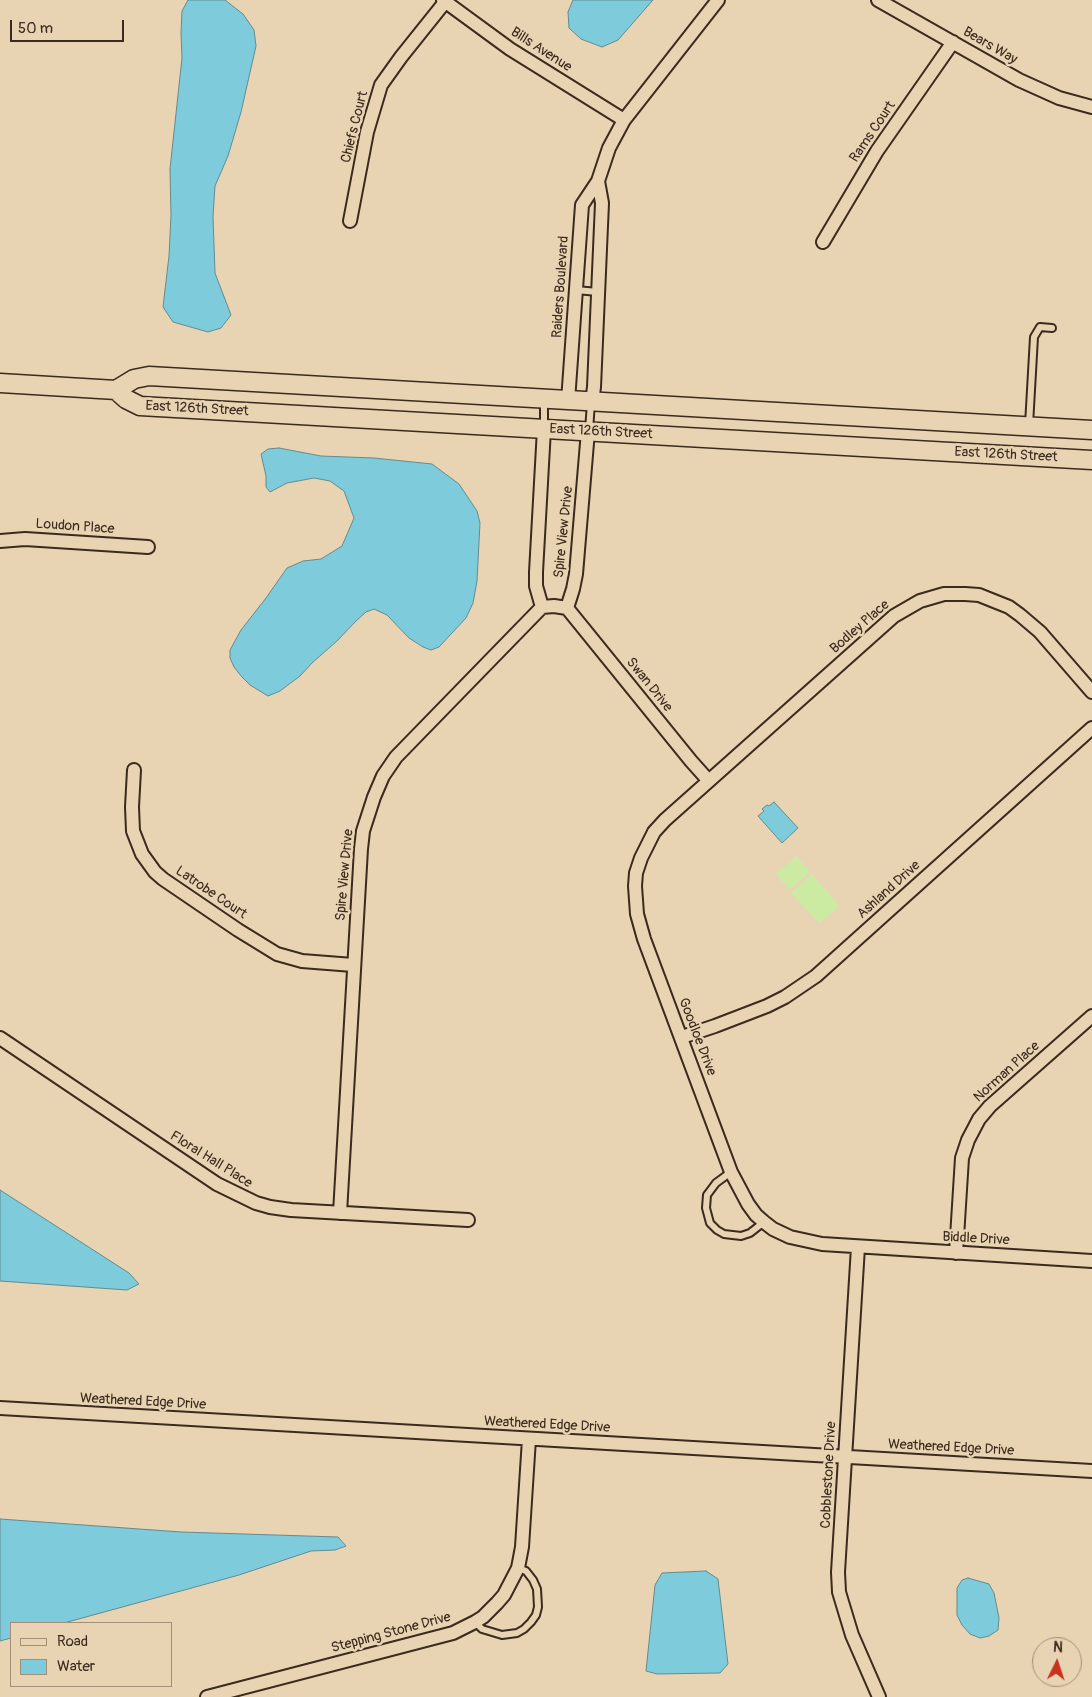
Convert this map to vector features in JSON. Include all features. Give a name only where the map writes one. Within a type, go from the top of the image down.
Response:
[{"type":"main road","points":[[0,383],[116,390],[134,379],[149,376],[1092,430]]},
{"type":"main road","name":"East 126th Street","points":[[116,390],[126,399],[140,406],[1092,460]]},
{"type":"street","name":"Raiders Boulevard","points":[[568,401],[582,205],[598,181],[608,148],[624,120],[718,0]]},
{"type":"street","name":"Bears Way","points":[[878,0],[1019,80],[1059,98],[1092,107]]},
{"type":"street","name":"Bills Avenue","points":[[444,1],[510,49],[624,120]]},
{"type":"street","name":"Chiefs Court","points":[[350,221],[367,132],[381,85],[444,1]]},
{"type":"street","name":"Rams Court","points":[[822,242],[876,151],[953,42]]},
{"type":"street","name":"Raiders Boulevard","points":[[592,402],[602,202],[598,181]]},
{"type":"street","name":"Spire View Drive","points":[[340,1213],[353,965],[363,831],[383,776],[396,757],[542,606],[536,586],[536,572],[544,429]]},
{"type":"street","name":"Spire View Drive","points":[[567,608],[576,574],[588,431]]},
{"type":"street","name":"Loudon Place","points":[[0,541],[25,539],[148,547]]},
{"type":"street","name":"Bodley Place","points":[[708,780],[894,616],[909,606],[932,596],[956,593],[979,595],[1008,607],[1040,632],[1092,692]]},
{"type":"street","points":[[542,606],[567,608]]},
{"type":"street","name":"Swan Drive","points":[[567,608],[708,780]]},
{"type":"street","name":"Ashland Drive","points":[[682,1038],[767,1006],[816,976],[1092,728]]},
{"type":"street","name":"Latrobe Court","points":[[134,770],[133,831],[142,854],[155,872],[238,930],[278,954],[302,961],[353,965]]},
{"type":"street","name":"Goodloe Drive","points":[[708,780],[654,832],[641,858],[636,879],[635,900],[644,939],[731,1172],[748,1204],[756,1215],[782,1234],[805,1241],[858,1247]]},
{"type":"street","name":"Norman Place","points":[[956,1253],[962,1158],[978,1119],[990,1106],[1092,1016]]},
{"type":"street","name":"Floral Hall Place","points":[[0,1038],[230,1191],[256,1203],[270,1207],[340,1213],[468,1220]]},
{"type":"street","name":"Biddle Drive","points":[[858,1247],[1092,1261]]},
{"type":"street","name":"Cobblestone Drive","points":[[858,1247],[838,1572],[839,1592],[852,1635],[879,1697]]},
{"type":"street","name":"Weathered Edge Drive","points":[[0,1408],[1092,1471]]},
{"type":"street","name":"Stepping Stone Drive","points":[[207,1697],[453,1633],[475,1622],[497,1603],[508,1588],[518,1568],[522,1547],[529,1439]]},
{"type":"lane","points":[[576,290],[598,292]]},
{"type":"lane","points":[[1028,426],[1034,337],[1040,327],[1052,328]]},
{"type":"lane","points":[[544,399],[544,429]]},
{"type":"lane","points":[[588,431],[592,402]]},
{"type":"lane","points":[[731,1172],[716,1183],[707,1195],[706,1208],[710,1223],[724,1234],[741,1236],[750,1233],[764,1222]]},
{"type":"lane","points":[[475,1622],[482,1629],[502,1635],[517,1633],[531,1622],[536,1615],[538,1607],[537,1588],[526,1571],[518,1568]]},
{"type":"green space","points":[[796,856],[810,872],[790,890],[776,874]]},
{"type":"green space","points":[[812,874],[840,906],[819,923],[791,893]]},
{"type":"water","points":[[188,0],[225,0],[243,14],[254,30],[256,46],[241,112],[228,156],[215,186],[213,217],[215,273],[231,315],[221,328],[208,332],[173,322],[163,307],[169,256],[171,215],[170,169],[182,58],[182,11]]},
{"type":"water","points":[[573,0],[653,0],[618,40],[602,47],[581,39],[569,28],[568,12]]},
{"type":"water","points":[[279,448],[321,456],[374,458],[432,464],[459,484],[477,511],[480,523],[477,581],[473,603],[466,618],[439,647],[431,650],[423,647],[409,638],[387,615],[374,609],[366,612],[300,676],[280,691],[268,696],[250,685],[242,677],[230,658],[230,650],[241,630],[287,568],[303,561],[321,559],[342,546],[354,518],[344,491],[330,481],[314,478],[287,483],[270,492],[266,487],[266,476],[261,454],[268,449]]},
{"type":"water","points":[[774,802],[798,828],[782,843],[758,816],[764,811],[762,809]]},
{"type":"water","points":[[0,1190],[129,1273],[139,1284],[127,1290],[0,1281]]},
{"type":"water","points":[[0,1519],[181,1532],[338,1537],[346,1546],[335,1550],[311,1551],[239,1575],[68,1622],[10,1622],[10,1638],[0,1641]]},
{"type":"water","points":[[706,1571],[718,1579],[728,1664],[720,1673],[657,1674],[646,1671],[655,1585],[662,1573]]},
{"type":"water","points":[[968,1578],[989,1584],[994,1593],[999,1618],[998,1630],[989,1636],[980,1638],[970,1634],[962,1625],[957,1615],[957,1588],[962,1580]]}]
